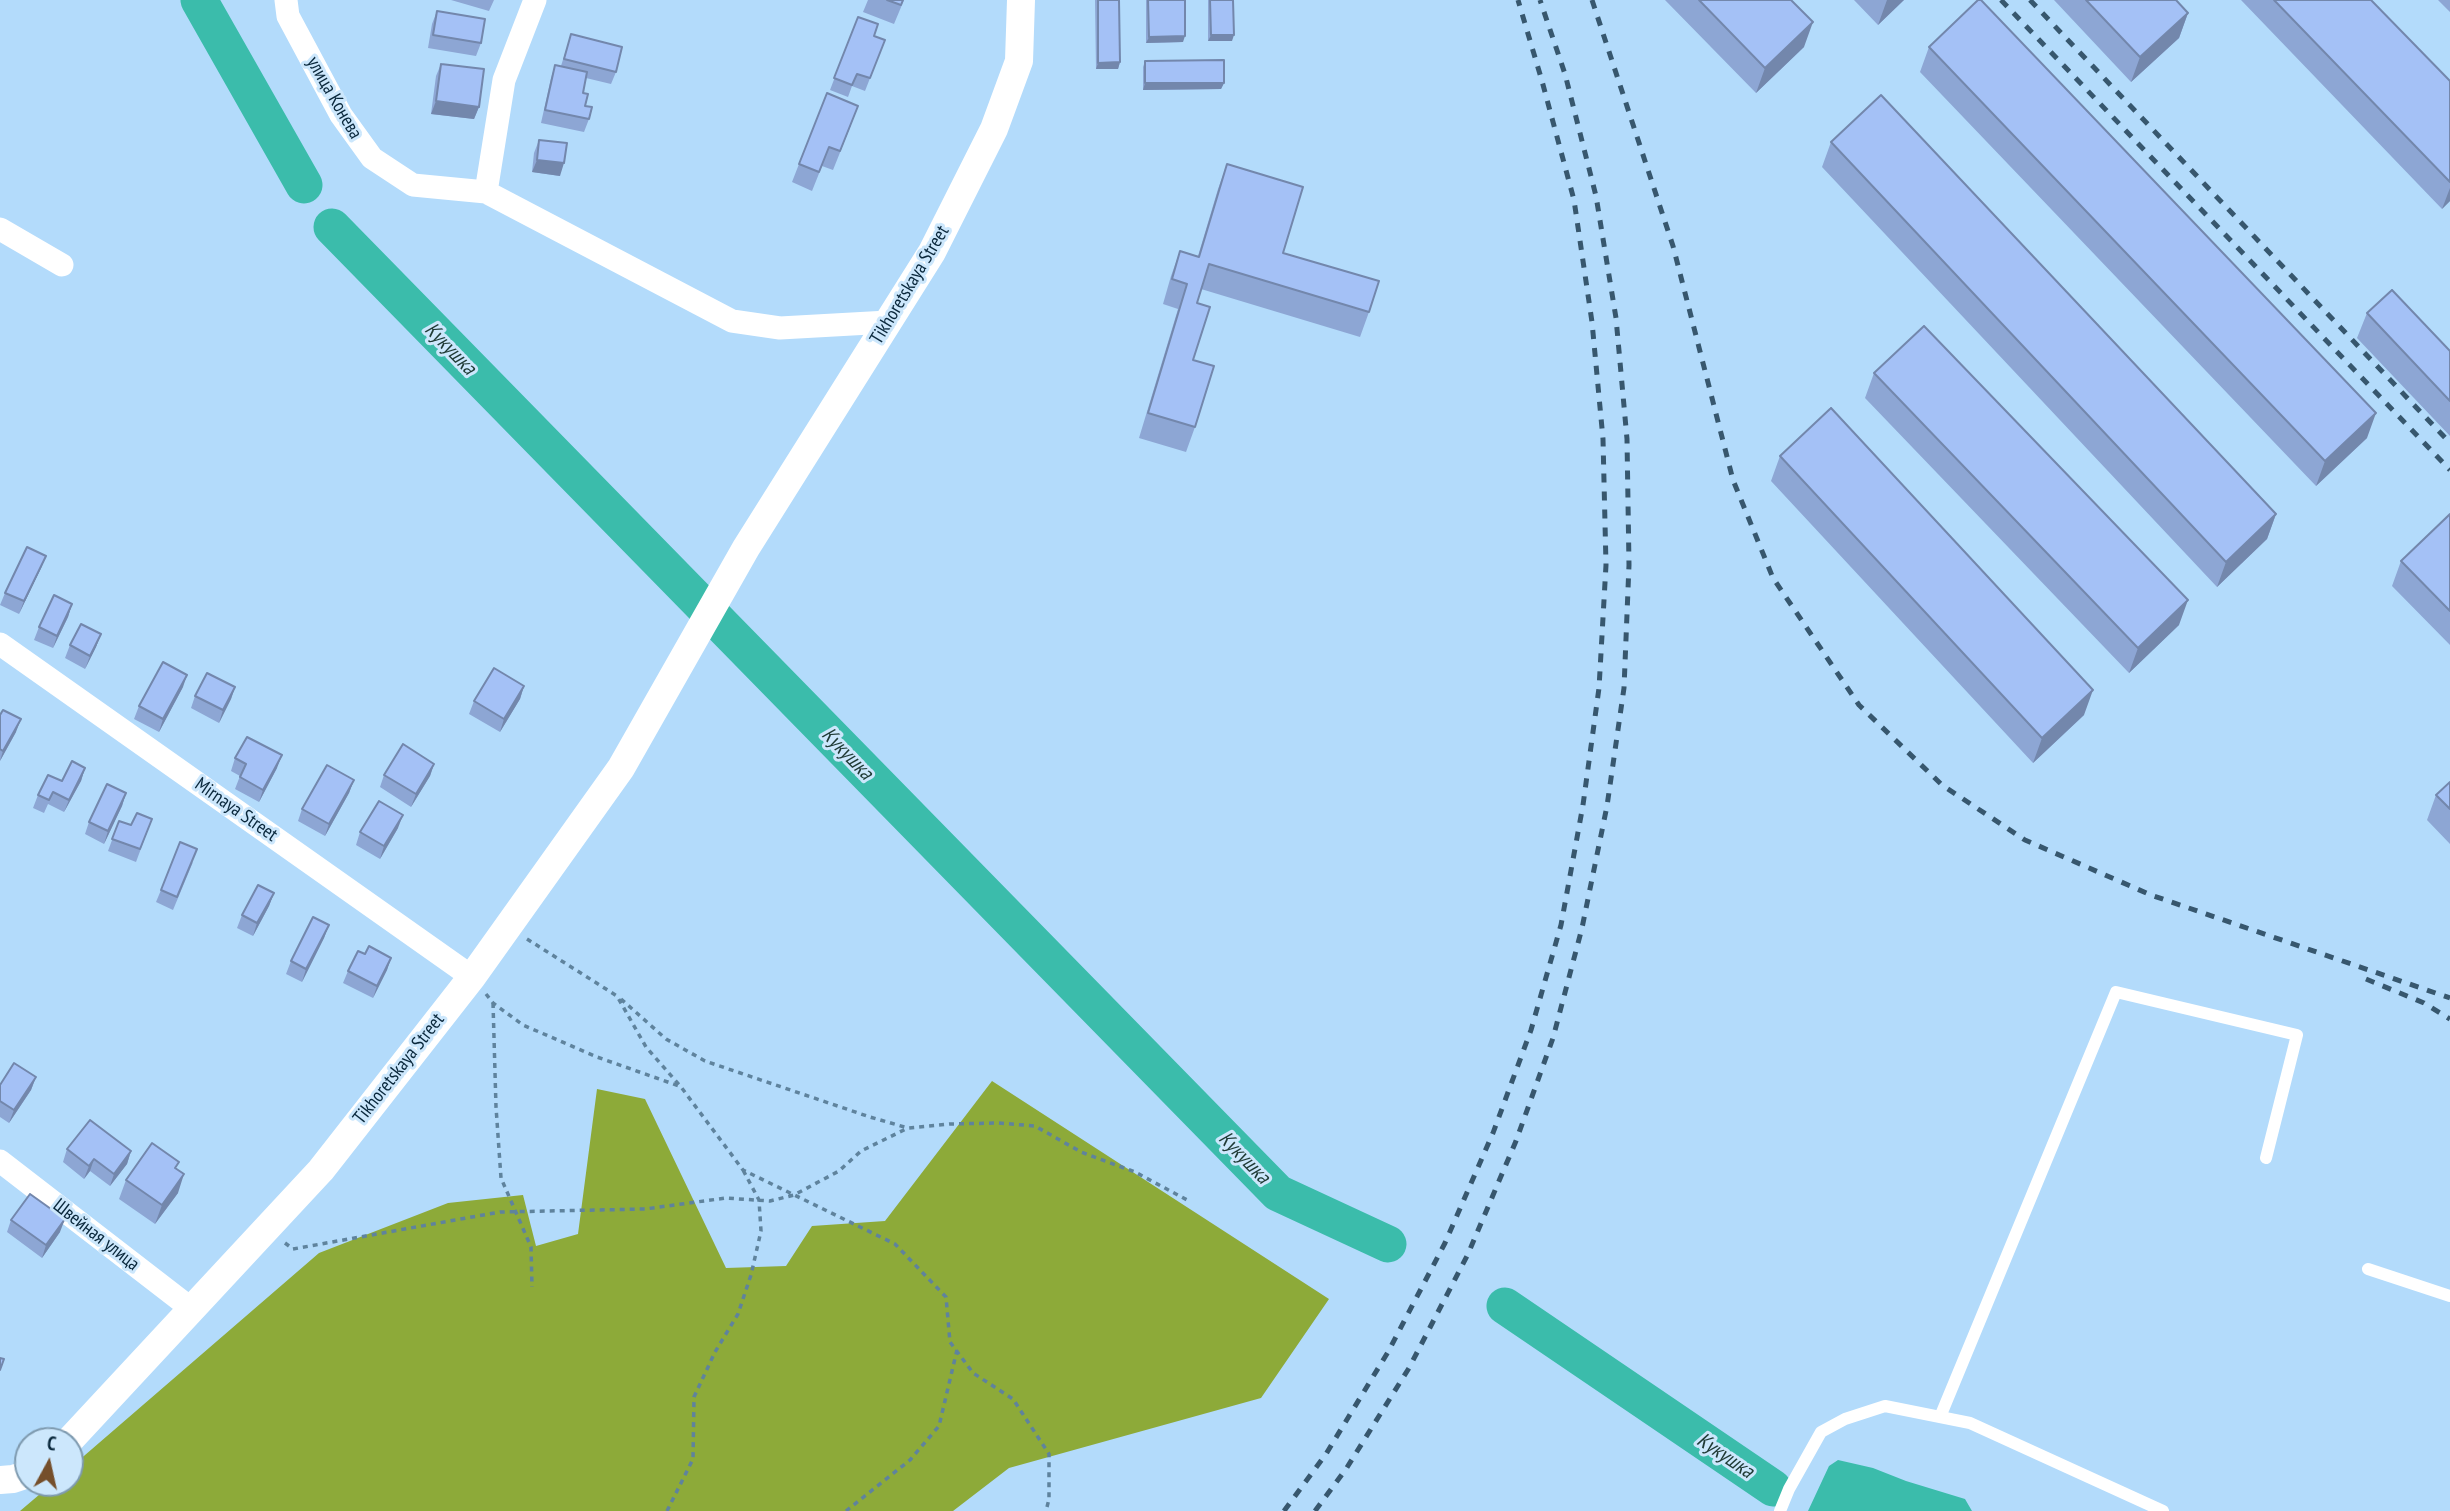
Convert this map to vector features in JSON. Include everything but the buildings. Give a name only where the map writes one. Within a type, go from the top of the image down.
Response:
[{"type":"street","name":"улица Конева","points":[[286,0],[288,16],[341,115],[372,158],[413,185],[486,192]]},
{"type":"street","points":[[535,0],[504,80],[486,192],[732,321],[780,328],[888,322]]},
{"type":"street","name":"Tikhoretskaya Street","points":[[82,1427],[321,1170],[471,976],[621,768],[746,548],[932,251],[995,129],[1019,61],[1021,0]]},
{"type":"street","points":[[0,229],[62,265]]},
{"type":"street","name":"Mirnaya Street","points":[[0,645],[471,976]]},
{"type":"street","name":"Швейная улица","points":[[0,1161],[192,1310]]},
{"type":"lane","points":[[1940,1417],[2116,992],[2297,1035],[2266,1158]]},
{"type":"lane","points":[[2368,1269],[2450,1296]]},
{"type":"lane","points":[[1780,1511],[1821,1432],[1845,1419],[1885,1406],[1970,1423],[2163,1511]]},
{"type":"path","points":[[508,926],[617,996],[666,1039],[705,1061],[908,1128]]},
{"type":"path","points":[[471,976],[493,1003],[523,1025],[597,1057],[681,1087]]},
{"type":"path","points":[[617,996],[646,1047],[681,1087],[743,1170],[759,1200],[761,1231],[751,1275],[738,1314],[715,1352],[694,1397],[693,1460],[667,1511]]},
{"type":"path","points":[[493,1003],[501,1178],[531,1247],[532,1287]]},
{"type":"path","points":[[267,1229],[293,1249],[500,1212],[645,1209],[726,1198],[769,1200],[794,1195],[839,1171],[862,1151],[908,1128],[999,1122],[1035,1126],[1081,1152],[1135,1172],[1189,1200]]},
{"type":"path","points":[[743,1170],[895,1244],[946,1297],[950,1342],[973,1373],[1013,1399],[1049,1454],[1049,1499],[1046,1511]]},
{"type":"path","points":[[846,1511],[910,1461],[939,1426],[957,1350]]},
{"type":"shaded area","points":[[992,1081],[1329,1299],[1261,1398],[1009,1468],[953,1511],[20,1511],[36,1497],[84,1497],[84,1456],[319,1253],[448,1203],[523,1195],[536,1246],[578,1234],[597,1089],[645,1099],[726,1268],[786,1266],[812,1226],[885,1221]]},
{"type":"shaded area","points":[[1838,1460],[1873,1468],[1965,1499],[1972,1511],[1808,1511],[1829,1466]]},
{"type":"waterway","name":"Кукушка","points":[[199,0],[304,185]]},
{"type":"waterway","name":"Кукушка","points":[[332,227],[1278,1193],[1388,1244]]},
{"type":"waterway","name":"Кукушка","points":[[1505,1306],[1773,1488]]},
{"type":"railway","points":[[1284,1511],[1326,1454],[1388,1352],[1445,1243],[1493,1133],[1531,1030],[1561,925],[1583,805],[1599,688],[1606,565],[1603,439],[1592,322],[1574,200],[1518,0]]},
{"type":"railway","points":[[1315,1511],[1346,1469],[1409,1368],[1468,1254],[1516,1141],[1553,1038],[1582,928],[1607,806],[1624,688],[1629,565],[1627,439],[1616,318],[1596,196],[1565,74],[1540,0]]},
{"type":"railway","points":[[1592,0],[1673,246],[1733,480],[1773,578],[1859,705],[1942,785],[2025,840],[2151,895],[2450,998]]},
{"type":"railway","points":[[2001,0],[2450,470]]},
{"type":"railway","points":[[2030,0],[2450,443]]},
{"type":"railway","points":[[2366,979],[2424,1003],[2450,1019]]}]
